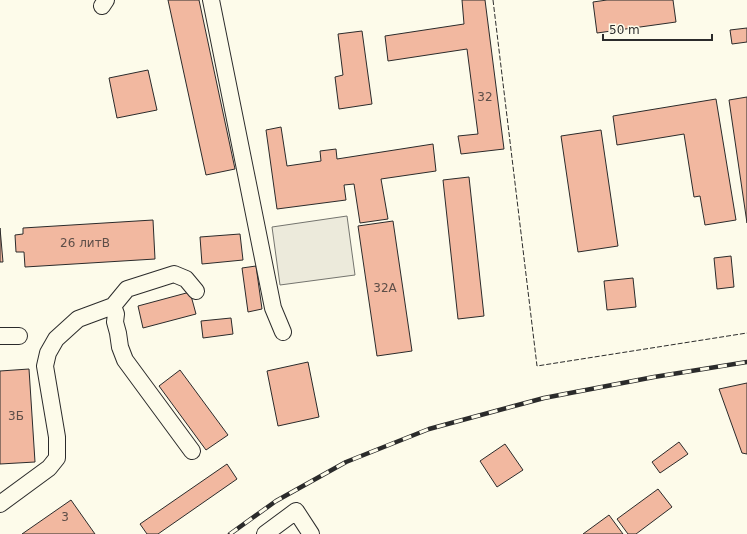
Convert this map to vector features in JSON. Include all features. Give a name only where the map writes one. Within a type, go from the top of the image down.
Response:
[{"type":"lane","points":[[211,0],[273,308],[283,332]]},
{"type":"lane","points":[[0,504],[49,468],[57,458],[57,437],[45,366],[48,352],[56,339],[78,319],[113,306],[127,288],[174,274],[186,279],[196,291]]},
{"type":"lane","points":[[113,306],[116,314],[115,322],[124,360],[192,451]]},
{"type":"lane","points":[[0,336],[19,336]]},
{"type":"lane","points":[[265,534],[296,511],[311,534]]},
{"type":"shaded area","points":[[347,216],[355,275],[280,285],[272,227]]},
{"type":"building","points":[[168,0],[199,0],[235,169],[206,175]]},
{"type":"building","points":[[462,0],[485,0],[504,149],[461,154],[458,136],[478,134],[467,49],[388,61],[385,36],[464,24]]},
{"type":"building","points":[[607,0],[673,0],[676,22],[597,33],[593,2]]},
{"type":"building","points":[[747,28],[747,42],[732,44],[730,30]]},
{"type":"building","points":[[362,31],[372,104],[339,109],[335,77],[343,75],[338,34]]},
{"type":"building","points":[[148,70],[157,110],[117,118],[109,78]]},
{"type":"building","points":[[747,97],[747,223],[729,100]]},
{"type":"building","points":[[716,99],[736,220],[705,225],[700,196],[694,197],[684,134],[617,145],[613,116]]},
{"type":"building","points":[[281,127],[287,166],[321,161],[320,151],[336,149],[337,159],[433,144],[436,171],[381,179],[388,219],[360,223],[354,184],[344,185],[346,200],[277,209],[266,130]]},
{"type":"building","points":[[601,130],[618,246],[578,252],[561,136]]},
{"type":"building","points":[[469,177],[484,316],[458,319],[443,180]]},
{"type":"building","points":[[153,220],[155,259],[25,267],[24,252],[16,252],[15,235],[23,234],[23,228]]},
{"type":"building","points":[[393,221],[412,351],[377,356],[358,226]]},
{"type":"building","points":[[0,228],[3,262],[0,262]]},
{"type":"building","points":[[240,234],[243,260],[202,264],[200,237]]},
{"type":"building","points":[[731,256],[734,287],[717,289],[714,258]]},
{"type":"building","points":[[256,266],[262,309],[248,312],[242,268]]},
{"type":"building","points":[[633,278],[636,307],[607,310],[604,281]]},
{"type":"building","points":[[190,292],[196,314],[143,328],[138,306]]},
{"type":"building","points":[[231,318],[233,334],[203,338],[201,321]]},
{"type":"building","points":[[308,362],[319,417],[278,426],[267,371]]},
{"type":"building","points":[[29,369],[35,462],[0,464],[0,371]]},
{"type":"building","points":[[180,370],[228,435],[206,450],[159,386]]},
{"type":"building","points":[[747,383],[747,454],[742,453],[719,389]]},
{"type":"building","points":[[679,442],[688,454],[660,473],[652,462]]},
{"type":"building","points":[[505,444],[523,470],[497,487],[480,461]]},
{"type":"building","points":[[227,464],[237,479],[158,534],[147,534],[140,524]]},
{"type":"building","points":[[658,489],[672,507],[636,534],[628,534],[617,519]]},
{"type":"building","points":[[71,500],[95,534],[22,534]]},
{"type":"building","points":[[609,515],[623,534],[583,534]]},
{"type":"railway","points":[[230,534],[276,501],[346,462],[429,429],[544,398],[654,377],[747,362]]},
{"type":"fence","points":[[493,0],[537,366],[747,333]]}]
